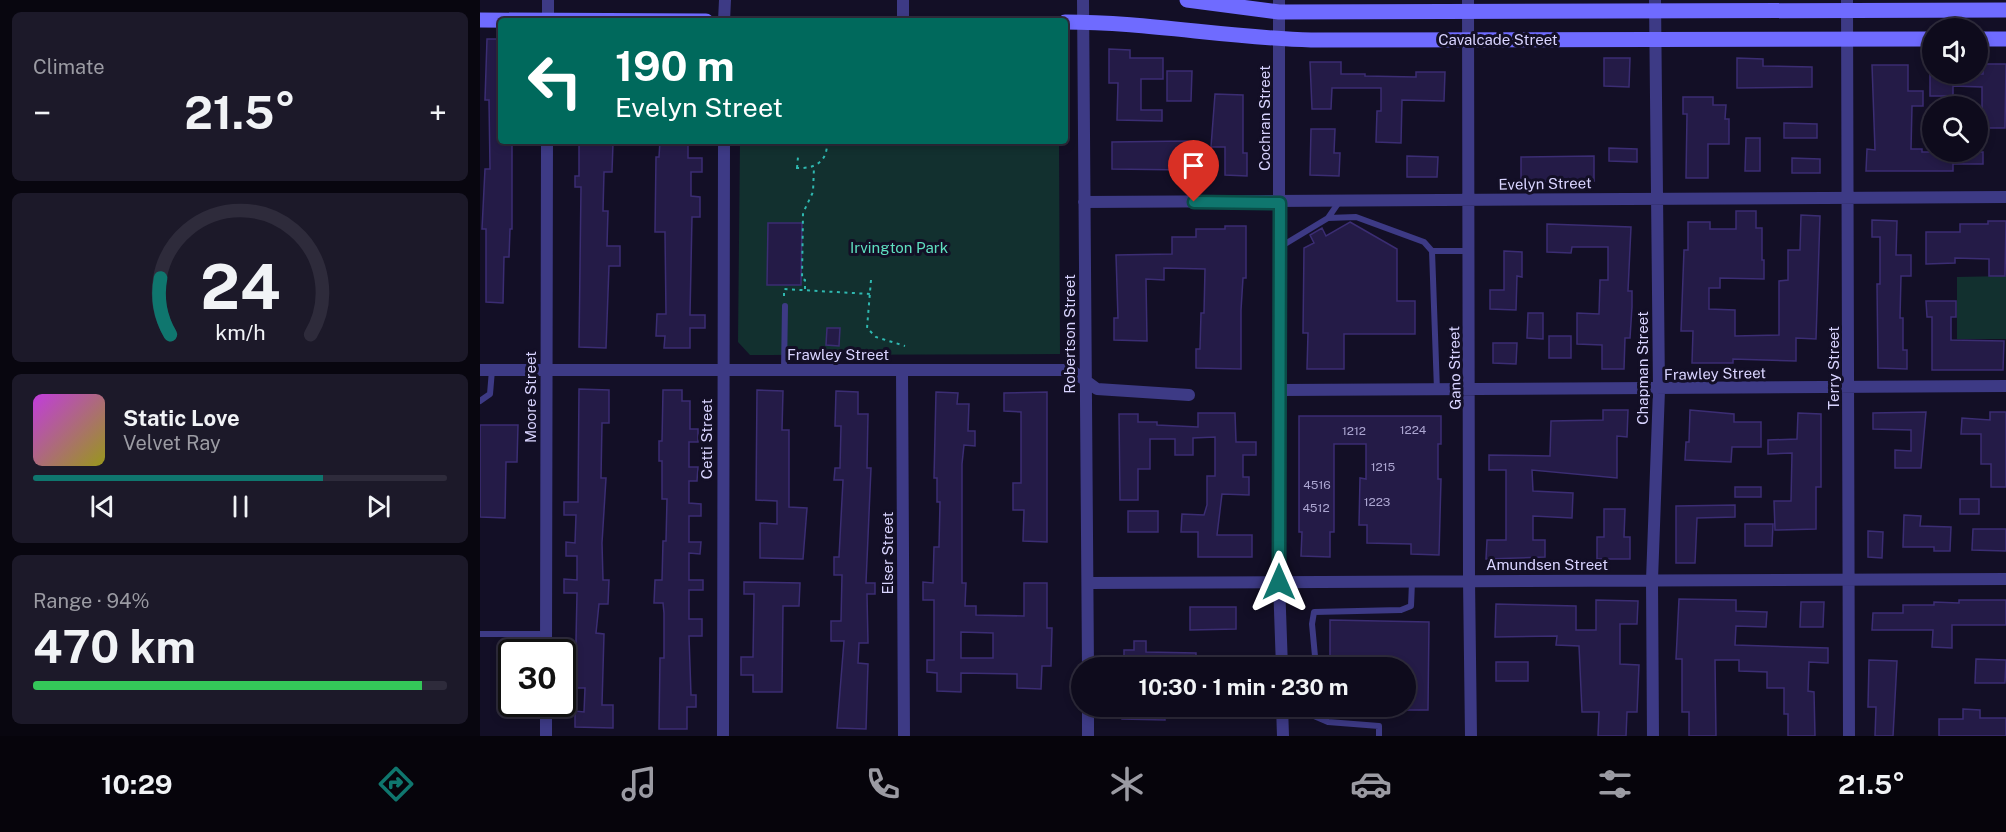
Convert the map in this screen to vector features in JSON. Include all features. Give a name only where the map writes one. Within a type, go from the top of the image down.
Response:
[{"type":"main road","name":"Cavalcade Street","points":[[1187,0],[1279,6],[1847,5],[2006,9]]},
{"type":"main road","points":[[480,20],[498,20]]},
{"type":"main road","name":"Cavalcade Street","points":[[1068,22],[1130,24],[1279,39],[1922,39]]},
{"type":"main road","points":[[1988,39],[2006,39]]},
{"type":"street","points":[[548,0],[548,18]]},
{"type":"street","points":[[724,0],[724,18]]},
{"type":"street","points":[[903,0],[903,18]]},
{"type":"street","name":"Robertson Street","points":[[1083,0],[1084,380],[1088,657]]},
{"type":"street","name":"Chapman Street","points":[[1653,736],[1652,580],[1659,390],[1655,5]]},
{"type":"street","name":"Terry Street","points":[[1847,5],[1849,736]]},
{"type":"street","name":"Cochran Street","points":[[1279,6],[1281,390],[1279,582],[1282,657]]},
{"type":"street","name":"Gano Street","points":[[1468,6],[1470,390],[1468,580],[1471,736]]},
{"type":"street","name":"Moore Street","points":[[546,639],[547,144]]},
{"type":"street","name":"Cetti Street","points":[[723,736],[724,144]]},
{"type":"street","name":"Evelyn Street","points":[[1084,202],[1280,203],[1657,198],[2006,197]]},
{"type":"street","name":"Frawley Street","points":[[486,369],[1071,370],[1097,389],[1189,395]]},
{"type":"street","name":"Elser Street","points":[[902,370],[904,736]]},
{"type":"street","name":"Frawley Street","points":[[1281,390],[1659,390],[1849,386],[2006,386]]},
{"type":"street","name":"Amundsen Street","points":[[1088,583],[2006,579]]},
{"type":"street","points":[[546,717],[546,736]]},
{"type":"street","points":[[1088,717],[1088,736]]},
{"type":"street","points":[[1282,717],[1283,736]]},
{"type":"lane","points":[[1280,247],[1328,218],[1339,202]]},
{"type":"lane","points":[[1328,218],[1356,217],[1424,242],[1432,251],[1437,390]]},
{"type":"lane","points":[[1432,251],[1469,252]]},
{"type":"lane","points":[[784,370],[785,306]]},
{"type":"lane","points":[[480,401],[490,394],[486,369]]},
{"type":"lane","points":[[1315,657],[1312,624],[1314,612],[1401,609],[1411,606],[1412,580]]},
{"type":"lane","points":[[480,634],[546,634]]},
{"type":"lane","points":[[1316,717],[1328,722],[1379,726],[1379,736]]},
{"type":"path","points":[[798,157],[796,168],[813,167],[826,155],[827,144]]},
{"type":"path","points":[[805,289],[805,280],[802,279],[803,213],[813,192],[813,167]]},
{"type":"path","points":[[871,280],[867,328],[876,337],[898,346],[905,346]]},
{"type":"path","points":[[785,306],[784,289],[870,294]]},
{"type":"green space","name":"Irvington Park","points":[[740,144],[1059,144],[1060,354],[750,355],[738,342]]},
{"type":"green space","points":[[2006,276],[2006,339],[1957,339],[1957,277]]},
{"type":"building","points":[[487,39],[498,39],[498,144],[512,144],[512,229],[510,229],[509,257],[504,257],[503,303],[486,302],[486,229],[482,229],[485,169],[490,169],[489,100],[485,100]]},
{"type":"building","points":[[1109,49],[1130,50],[1130,58],[1163,58],[1163,79],[1141,79],[1141,110],[1162,110],[1162,121],[1117,120],[1118,83],[1109,83]]},
{"type":"building","points":[[1604,58],[1630,58],[1629,87],[1604,86]]},
{"type":"building","points":[[1737,58],[1763,59],[1763,66],[1812,67],[1812,87],[1737,88]]},
{"type":"building","points":[[1310,62],[1341,62],[1341,74],[1365,74],[1365,76],[1416,77],[1416,72],[1445,72],[1444,101],[1402,100],[1401,143],[1376,142],[1377,111],[1381,111],[1381,88],[1332,88],[1331,109],[1312,109]]},
{"type":"building","points":[[1988,64],[2006,64],[2005,128],[1988,128],[1988,96],[1982,96],[1982,87],[1953,86],[1953,96],[1930,96],[1930,84],[1988,84]]},
{"type":"building","points":[[1872,65],[1908,65],[1908,91],[1923,91],[1922,106],[1912,106],[1911,149],[1922,149],[1922,162],[1983,162],[1983,164],[1953,164],[1953,171],[1866,171],[1867,149],[1875,150]]},
{"type":"building","points":[[1167,71],[1192,71],[1191,101],[1167,101]]},
{"type":"building","points":[[1215,94],[1243,95],[1243,153],[1247,153],[1247,176],[1225,175],[1225,147],[1211,147]]},
{"type":"building","points":[[1683,97],[1713,97],[1713,105],[1726,105],[1725,119],[1729,119],[1729,144],[1708,144],[1708,178],[1686,178],[1687,114],[1683,114]]},
{"type":"building","points":[[1784,123],[1817,124],[1817,138],[1784,138]]},
{"type":"building","points":[[1311,129],[1335,129],[1334,153],[1340,153],[1339,176],[1310,175]]},
{"type":"building","points":[[1746,138],[1760,138],[1760,171],[1745,171]]},
{"type":"building","points":[[1187,141],[1187,170],[1112,169],[1112,142]]},
{"type":"building","points":[[579,144],[613,144],[612,172],[604,172],[603,211],[608,211],[607,246],[620,246],[620,266],[609,266],[606,348],[579,347],[581,187],[575,187],[575,176],[579,176]]},
{"type":"building","points":[[660,144],[688,144],[688,158],[702,158],[702,172],[691,172],[691,196],[700,197],[700,217],[692,217],[690,315],[705,315],[705,328],[690,328],[690,348],[664,348],[665,336],[656,336],[657,314],[666,314],[665,232],[655,232],[656,157],[659,157]]},
{"type":"building","points":[[1609,148],[1637,149],[1637,162],[1609,161]]},
{"type":"building","points":[[1407,156],[1438,157],[1437,177],[1407,177]]},
{"type":"building","points":[[1594,156],[1594,181],[1521,182],[1521,157]]},
{"type":"building","points":[[1792,158],[1820,159],[1820,173],[1792,173]]},
{"type":"building","points":[[1736,211],[1756,211],[1756,228],[1762,228],[1764,279],[1720,278],[1720,288],[1709,288],[1709,309],[1735,310],[1735,336],[1779,335],[1779,281],[1788,280],[1788,250],[1800,250],[1801,215],[1820,216],[1816,339],[1796,338],[1796,361],[1733,359],[1733,363],[1692,363],[1693,331],[1681,331],[1684,250],[1688,250],[1688,222],[1710,222],[1710,229],[1736,229]]},
{"type":"building","points":[[1872,220],[1897,221],[1896,255],[1911,255],[1911,276],[1901,276],[1900,318],[1903,318],[1903,350],[1907,350],[1907,369],[1878,368],[1877,284],[1880,284],[1880,237],[1872,237]]},
{"type":"building","points":[[1988,221],[2006,221],[2005,276],[1989,276],[1989,259],[1955,258],[1955,263],[1926,264],[1926,232],[1960,232],[1960,224],[1988,224]]},
{"type":"building","points":[[1350,222],[1397,249],[1397,301],[1415,301],[1415,334],[1344,334],[1344,369],[1307,369],[1308,333],[1303,333],[1304,248],[1314,243],[1310,235],[1322,228],[1326,236]]},
{"type":"building","points":[[768,223],[802,223],[801,285],[767,285]]},
{"type":"building","points":[[1547,224],[1631,227],[1628,291],[1632,291],[1632,307],[1630,338],[1625,338],[1624,369],[1602,369],[1602,345],[1577,344],[1577,313],[1599,314],[1600,280],[1608,280],[1608,247],[1572,247],[1571,253],[1547,252]]},
{"type":"building","points":[[1225,226],[1246,226],[1246,278],[1243,278],[1241,310],[1241,369],[1196,368],[1196,349],[1200,349],[1201,313],[1204,313],[1205,269],[1164,268],[1164,280],[1146,279],[1147,341],[1114,340],[1114,318],[1118,318],[1116,255],[1172,254],[1172,237],[1196,237],[1196,229],[1225,229]]},
{"type":"building","points":[[1504,251],[1522,252],[1522,277],[1517,276],[1516,310],[1490,309],[1490,290],[1504,290]]},
{"type":"building","points":[[1926,301],[1956,301],[1956,317],[1951,317],[1951,340],[2004,341],[2003,370],[1932,370],[1932,317],[1927,317]]},
{"type":"building","points":[[1528,313],[1543,313],[1543,339],[1527,338]]},
{"type":"building","points":[[827,328],[840,328],[839,346],[826,345]]},
{"type":"building","points":[[1549,336],[1571,336],[1571,358],[1549,358]]},
{"type":"building","points":[[1493,343],[1517,343],[1516,364],[1493,363]]},
{"type":"building","points":[[579,389],[609,390],[609,423],[602,423],[601,478],[606,478],[602,543],[603,580],[609,580],[608,604],[599,604],[596,633],[604,634],[602,705],[613,705],[613,728],[575,727],[576,711],[584,712],[585,688],[576,688],[577,593],[564,593],[564,579],[577,580],[577,556],[566,556],[566,542],[575,543],[576,515],[564,515],[564,502],[578,502]]},
{"type":"building","points":[[663,390],[682,390],[682,401],[690,401],[690,429],[698,429],[698,442],[689,442],[689,467],[698,467],[697,481],[689,481],[689,503],[701,504],[701,516],[689,516],[689,542],[701,542],[700,554],[689,553],[689,580],[703,580],[703,590],[689,590],[689,619],[702,619],[702,636],[689,636],[691,695],[696,695],[696,707],[687,707],[687,729],[659,729],[660,658],[664,658],[664,613],[663,603],[654,603],[655,580],[662,580],[663,541],[666,541],[667,499],[662,499],[662,461],[659,461],[659,441],[662,441]]},
{"type":"building","points":[[757,390],[783,391],[782,430],[789,430],[789,507],[807,508],[803,559],[760,558],[760,523],[777,524],[777,501],[756,500]]},
{"type":"building","points":[[836,391],[858,392],[858,414],[868,414],[867,468],[871,468],[866,583],[875,583],[875,594],[867,594],[868,643],[859,643],[858,663],[868,664],[866,729],[837,728],[844,641],[831,641],[831,621],[841,621],[842,575],[834,575],[834,557],[839,557],[843,480],[834,480],[835,468],[840,468],[841,426],[835,426]]},
{"type":"building","points":[[936,392],[958,393],[957,404],[969,404],[968,431],[975,431],[975,446],[964,445],[962,464],[962,583],[966,583],[965,606],[976,606],[976,615],[1024,616],[1024,583],[1047,583],[1047,628],[1052,628],[1051,666],[1042,666],[1041,689],[1017,688],[1017,674],[961,673],[961,692],[937,691],[937,673],[927,672],[927,660],[934,660],[934,600],[923,600],[923,582],[933,583],[934,547],[939,547],[940,502],[937,502],[937,478],[934,478]],"holes":[[[961,632],[993,633],[993,658],[961,658]]]},
{"type":"building","points":[[1047,392],[1047,542],[1023,541],[1024,510],[1013,510],[1013,483],[1021,483],[1021,412],[1004,411],[1004,393]]},
{"type":"building","points":[[1603,410],[1628,410],[1627,437],[1617,436],[1617,478],[1532,470],[1533,491],[1573,493],[1572,518],[1533,516],[1533,540],[1545,540],[1545,557],[1486,559],[1487,540],[1506,540],[1506,470],[1489,470],[1489,455],[1550,456],[1551,421],[1603,420]]},
{"type":"building","points":[[1690,410],[1734,414],[1734,422],[1761,422],[1761,447],[1732,447],[1731,462],[1685,460],[1686,442],[1689,442]]},
{"type":"building","points":[[1926,412],[1921,468],[1895,468],[1895,450],[1911,451],[1911,430],[1873,429],[1873,413]]},
{"type":"building","points":[[1990,412],[2006,412],[2006,487],[1991,487],[1991,464],[1981,464],[1981,434],[1961,434],[1962,418],[1990,420]]},
{"type":"building","points":[[1198,413],[1235,413],[1236,442],[1256,442],[1256,455],[1243,455],[1243,477],[1249,477],[1249,495],[1222,494],[1217,535],[1252,535],[1252,557],[1198,557],[1198,532],[1181,532],[1182,514],[1204,515],[1207,505],[1207,476],[1215,476],[1215,437],[1193,438],[1193,455],[1175,455],[1175,439],[1150,439],[1150,469],[1138,469],[1138,500],[1120,500],[1119,414],[1138,414],[1138,422],[1198,427]]},
{"type":"building","points":[[1798,413],[1821,414],[1821,487],[1816,487],[1816,529],[1775,530],[1774,501],[1791,501],[1792,453],[1768,454],[1768,440],[1797,439]]},
{"type":"building","points":[[1299,416],[1441,416],[1441,444],[1438,444],[1438,479],[1441,479],[1439,555],[1411,554],[1411,544],[1367,543],[1367,525],[1359,525],[1360,478],[1366,479],[1366,444],[1334,444],[1334,532],[1330,532],[1330,557],[1301,556]]},
{"type":"building","points":[[480,425],[518,425],[517,462],[506,462],[505,518],[480,517]]},
{"type":"building","points":[[1735,487],[1761,487],[1761,497],[1735,497]]},
{"type":"building","points":[[1960,499],[1979,499],[1979,514],[1960,514]]},
{"type":"building","points":[[1735,505],[1735,517],[1697,518],[1695,563],[1676,563],[1676,506]]},
{"type":"building","points":[[1604,509],[1625,509],[1624,537],[1630,537],[1630,559],[1597,559],[1597,537],[1604,537]]},
{"type":"building","points":[[1128,511],[1158,511],[1158,532],[1128,532]]},
{"type":"building","points":[[1904,515],[1921,516],[1920,526],[1951,527],[1950,551],[1934,551],[1934,547],[1903,547]]},
{"type":"building","points":[[1745,524],[1773,524],[1772,546],[1745,546]]},
{"type":"building","points":[[1973,529],[2006,529],[2006,551],[1972,550]]},
{"type":"building","points":[[1868,531],[1883,532],[1882,558],[1868,557]]},
{"type":"building","points":[[744,582],[800,583],[799,606],[783,606],[782,692],[753,692],[753,675],[741,675],[741,657],[753,657],[754,594],[744,594]]},
{"type":"building","points":[[1679,599],[1736,600],[1736,611],[1767,612],[1766,627],[1736,626],[1735,645],[1828,648],[1828,663],[1809,662],[1808,691],[1814,692],[1815,736],[1788,736],[1788,714],[1784,714],[1784,688],[1767,688],[1767,672],[1739,671],[1739,660],[1715,660],[1716,736],[1689,736],[1689,712],[1682,712],[1682,659],[1676,659]]},
{"type":"building","points":[[1596,600],[1638,601],[1637,624],[1620,624],[1620,664],[1639,665],[1637,712],[1627,712],[1626,736],[1598,736],[1599,712],[1582,712],[1579,646],[1556,645],[1557,636],[1495,637],[1496,604],[1576,606],[1576,630],[1596,630]]},
{"type":"building","points":[[1959,600],[2006,600],[2006,625],[1952,625],[1952,648],[1932,647],[1933,630],[1872,630],[1873,613],[1903,613],[1903,605],[1934,605],[1934,602],[1959,603]]},
{"type":"building","points":[[1801,602],[1824,602],[1823,627],[1800,627]]},
{"type":"building","points":[[1190,607],[1236,607],[1236,629],[1190,630]]},
{"type":"building","points":[[1330,620],[1429,622],[1428,710],[1416,710],[1416,657],[1330,657]]},
{"type":"building","points":[[1134,641],[1146,641],[1146,652],[1196,653],[1196,657],[1124,657],[1124,650],[1134,650]]},
{"type":"building","points":[[1976,659],[2006,660],[2005,683],[1975,683]]},
{"type":"building","points":[[1869,660],[1897,661],[1893,736],[1875,736],[1876,707],[1868,707]]},
{"type":"building","points":[[1496,662],[1528,662],[1528,681],[1496,681]]},
{"type":"building","points":[[1963,709],[1980,710],[1980,718],[2006,718],[2006,736],[1939,736],[1939,719],[1963,719]]},
{"type":"building","points":[[1122,717],[1165,717],[1165,720],[1122,719]]},
{"type":"route","points":[[1194,202],[1280,203],[1279,582]]}]
